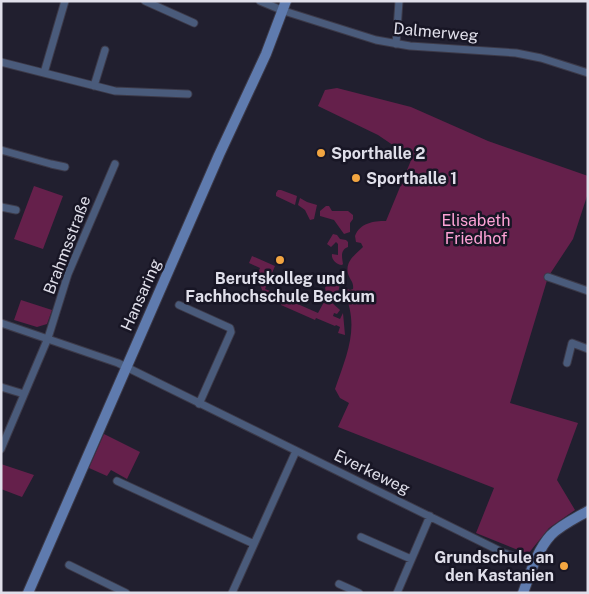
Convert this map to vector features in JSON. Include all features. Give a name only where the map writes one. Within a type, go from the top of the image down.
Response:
[{"type":"street","points":[[44,73],[65,1]]},
{"type":"street","points":[[145,1],[194,23]]},
{"type":"street","name":"Dalmerweg","points":[[260,1],[285,6],[376,40],[396,44],[516,53],[541,58],[588,73]]},
{"type":"street","points":[[396,44],[399,1]]},
{"type":"street","name":"Hansaring","points":[[28,593],[219,154],[266,54],[285,6]]},
{"type":"street","points":[[94,86],[105,50]]},
{"type":"street","points":[[1,62],[115,91],[188,94]]},
{"type":"street","points":[[1,150],[65,167]]},
{"type":"street","name":"Brahmsstraße","points":[[1,448],[48,338],[68,274],[115,164]]},
{"type":"street","points":[[1,207],[16,210]]},
{"type":"street","points":[[548,277],[588,291]]},
{"type":"street","points":[[179,306],[230,328],[231,332],[199,404]]},
{"type":"street","name":"Everkeweg","points":[[1,323],[126,367],[504,553],[535,563]]},
{"type":"street","points":[[567,363],[572,344],[588,349]]},
{"type":"street","points":[[1,387],[24,394]]},
{"type":"street","points":[[232,593],[296,451]]},
{"type":"street","points":[[117,482],[254,544]]},
{"type":"street","points":[[523,593],[541,550],[551,536],[559,528],[588,511]]},
{"type":"street","points":[[397,593],[430,516]]},
{"type":"street","points":[[361,537],[411,559]]},
{"type":"street","points":[[69,565],[126,593]]},
{"type":"street","points":[[339,584],[358,593]]},
{"type":"green space","name":"Elisabeth Friedhof","points":[[337,88],[411,107],[488,141],[588,176],[588,193],[573,239],[548,277],[510,403],[578,423],[557,480],[575,510],[549,528],[528,554],[476,533],[494,488],[338,427],[349,403],[340,398],[335,389],[350,340],[351,317],[344,292],[345,288],[350,290],[353,287],[347,269],[351,259],[363,247],[361,243],[356,242],[355,236],[360,228],[368,224],[386,221],[412,158],[378,135],[318,106],[325,90]]},
{"type":"green space","points":[[34,186],[63,196],[43,249],[14,239]]},
{"type":"green space","points":[[278,190],[297,196],[295,205],[276,196]]},
{"type":"green space","points":[[300,198],[317,205],[314,219],[310,220],[305,210],[298,205]]},
{"type":"green space","points":[[329,206],[332,211],[348,211],[353,215],[350,223],[350,232],[344,234],[334,220],[320,216],[320,211]]},
{"type":"green space","points":[[333,234],[348,242],[348,247],[343,252],[342,265],[336,263],[332,256],[332,254],[338,255],[338,244],[336,242],[331,247],[327,244]]},
{"type":"green space","points":[[252,256],[275,266],[265,289],[275,293],[272,301],[265,298],[257,276],[260,268],[249,263]]},
{"type":"green space","points":[[331,275],[338,275],[341,280],[337,297],[332,297],[326,292],[325,288]]},
{"type":"green space","points":[[284,298],[318,313],[324,302],[331,302],[340,310],[337,314],[334,313],[333,316],[340,319],[343,313],[345,335],[338,333],[340,327],[336,325],[316,318],[315,320],[281,305]]},
{"type":"green space","points":[[21,300],[52,310],[47,324],[37,327],[14,320]]},
{"type":"green space","points":[[104,434],[140,452],[127,479],[111,470],[107,476],[89,468]]},
{"type":"green space","points":[[1,464],[34,475],[22,497],[1,489]]},
{"type":"place","name":"Sporthalle 2","points":[[321,153]]},
{"type":"place","name":"Sporthalle 1","points":[[356,178]]},
{"type":"place","name":"Berufskolleg und Fachhochschule Beckum","points":[[280,260]]},
{"type":"place","name":"Grundschule an den Kastanien","points":[[564,566]]}]
